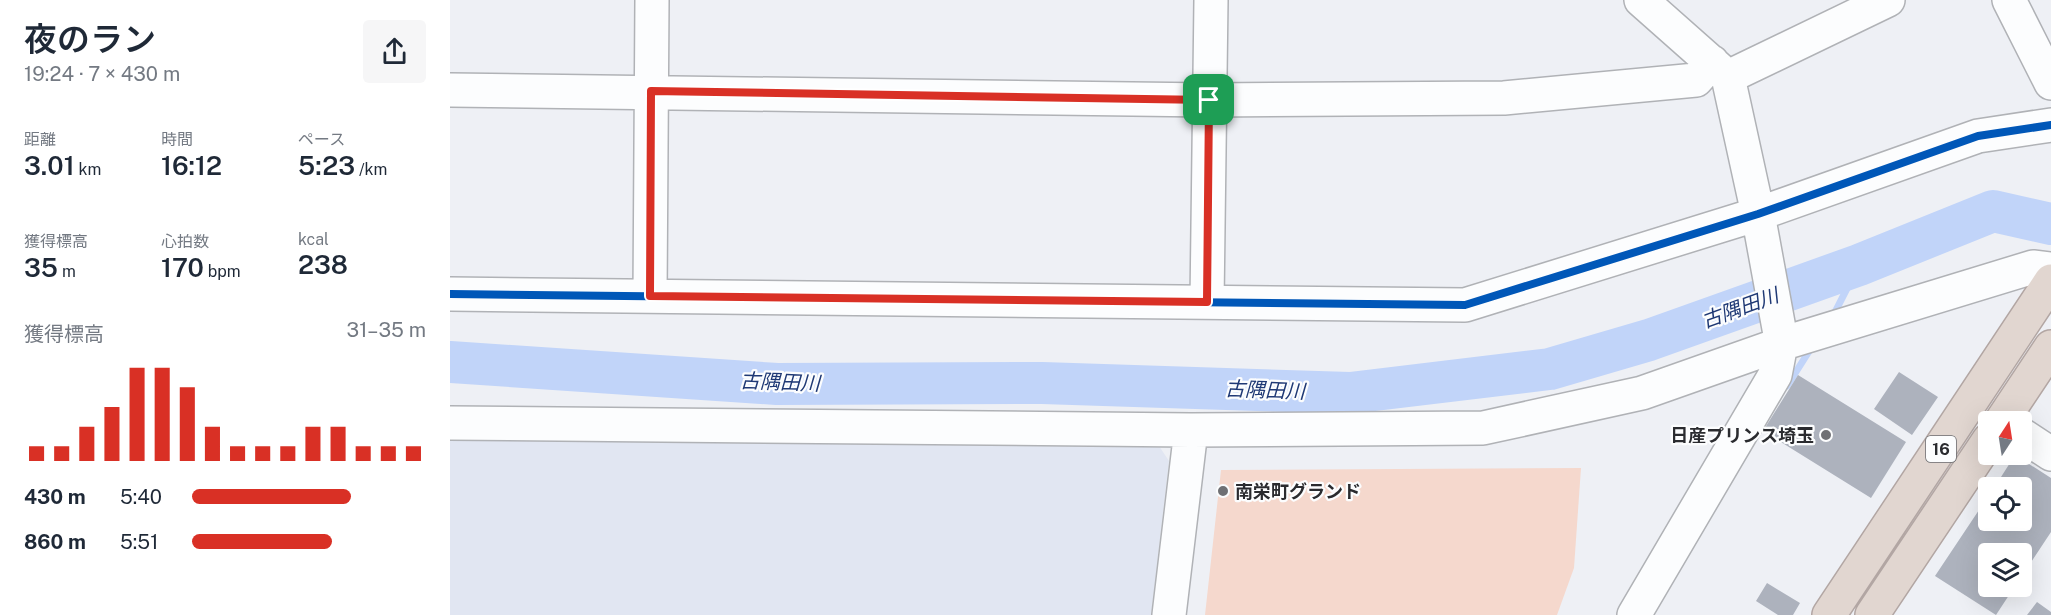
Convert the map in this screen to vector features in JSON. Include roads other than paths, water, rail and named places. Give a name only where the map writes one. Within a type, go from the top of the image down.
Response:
[{"type":"highway","name":"16","points":[[1829,615],[2051,281]]},
{"type":"highway","points":[[2008,411],[2051,347]]},
{"type":"highway","name":"16","points":[[1872,615],[1978,456]]},
{"type":"street","points":[[650,296],[652,0]]},
{"type":"street","points":[[1207,302],[1210,0]]},
{"type":"street","points":[[1634,615],[1775,375],[1780,339],[1758,214],[1720,69],[1641,0]]},
{"type":"street","points":[[450,90],[1209,100],[1504,98],[1696,80],[1888,0]]},
{"type":"street","points":[[2009,0],[2051,82]]},
{"type":"street","points":[[450,294],[1465,305],[1758,214],[1978,136],[2051,126]]},
{"type":"street","points":[[450,423],[1191,430],[1483,428],[1642,393],[1780,339],[2033,267],[2051,269]]},
{"type":"street","points":[[1169,615],[1191,430]]},
{"type":"street","points":[[2032,442],[2051,454]]},
{"type":"waterway","name":"古隅田川","points":[[450,362],[777,384],[1042,383],[1350,393],[1550,369],[1649,340],[1859,265],[1993,211],[2051,224]]},
{"type":"waterway","points":[[2049,224],[2051,215]]},
{"type":"waterway","points":[[1833,316],[1859,265]]},
{"type":"waterway","points":[[1787,386],[1813,345]]},
{"type":"place","name":"日産プリンス埼玉","points":[[1826,435]]},
{"type":"place","name":"南栄町グランド","points":[[1223,491]]}]
